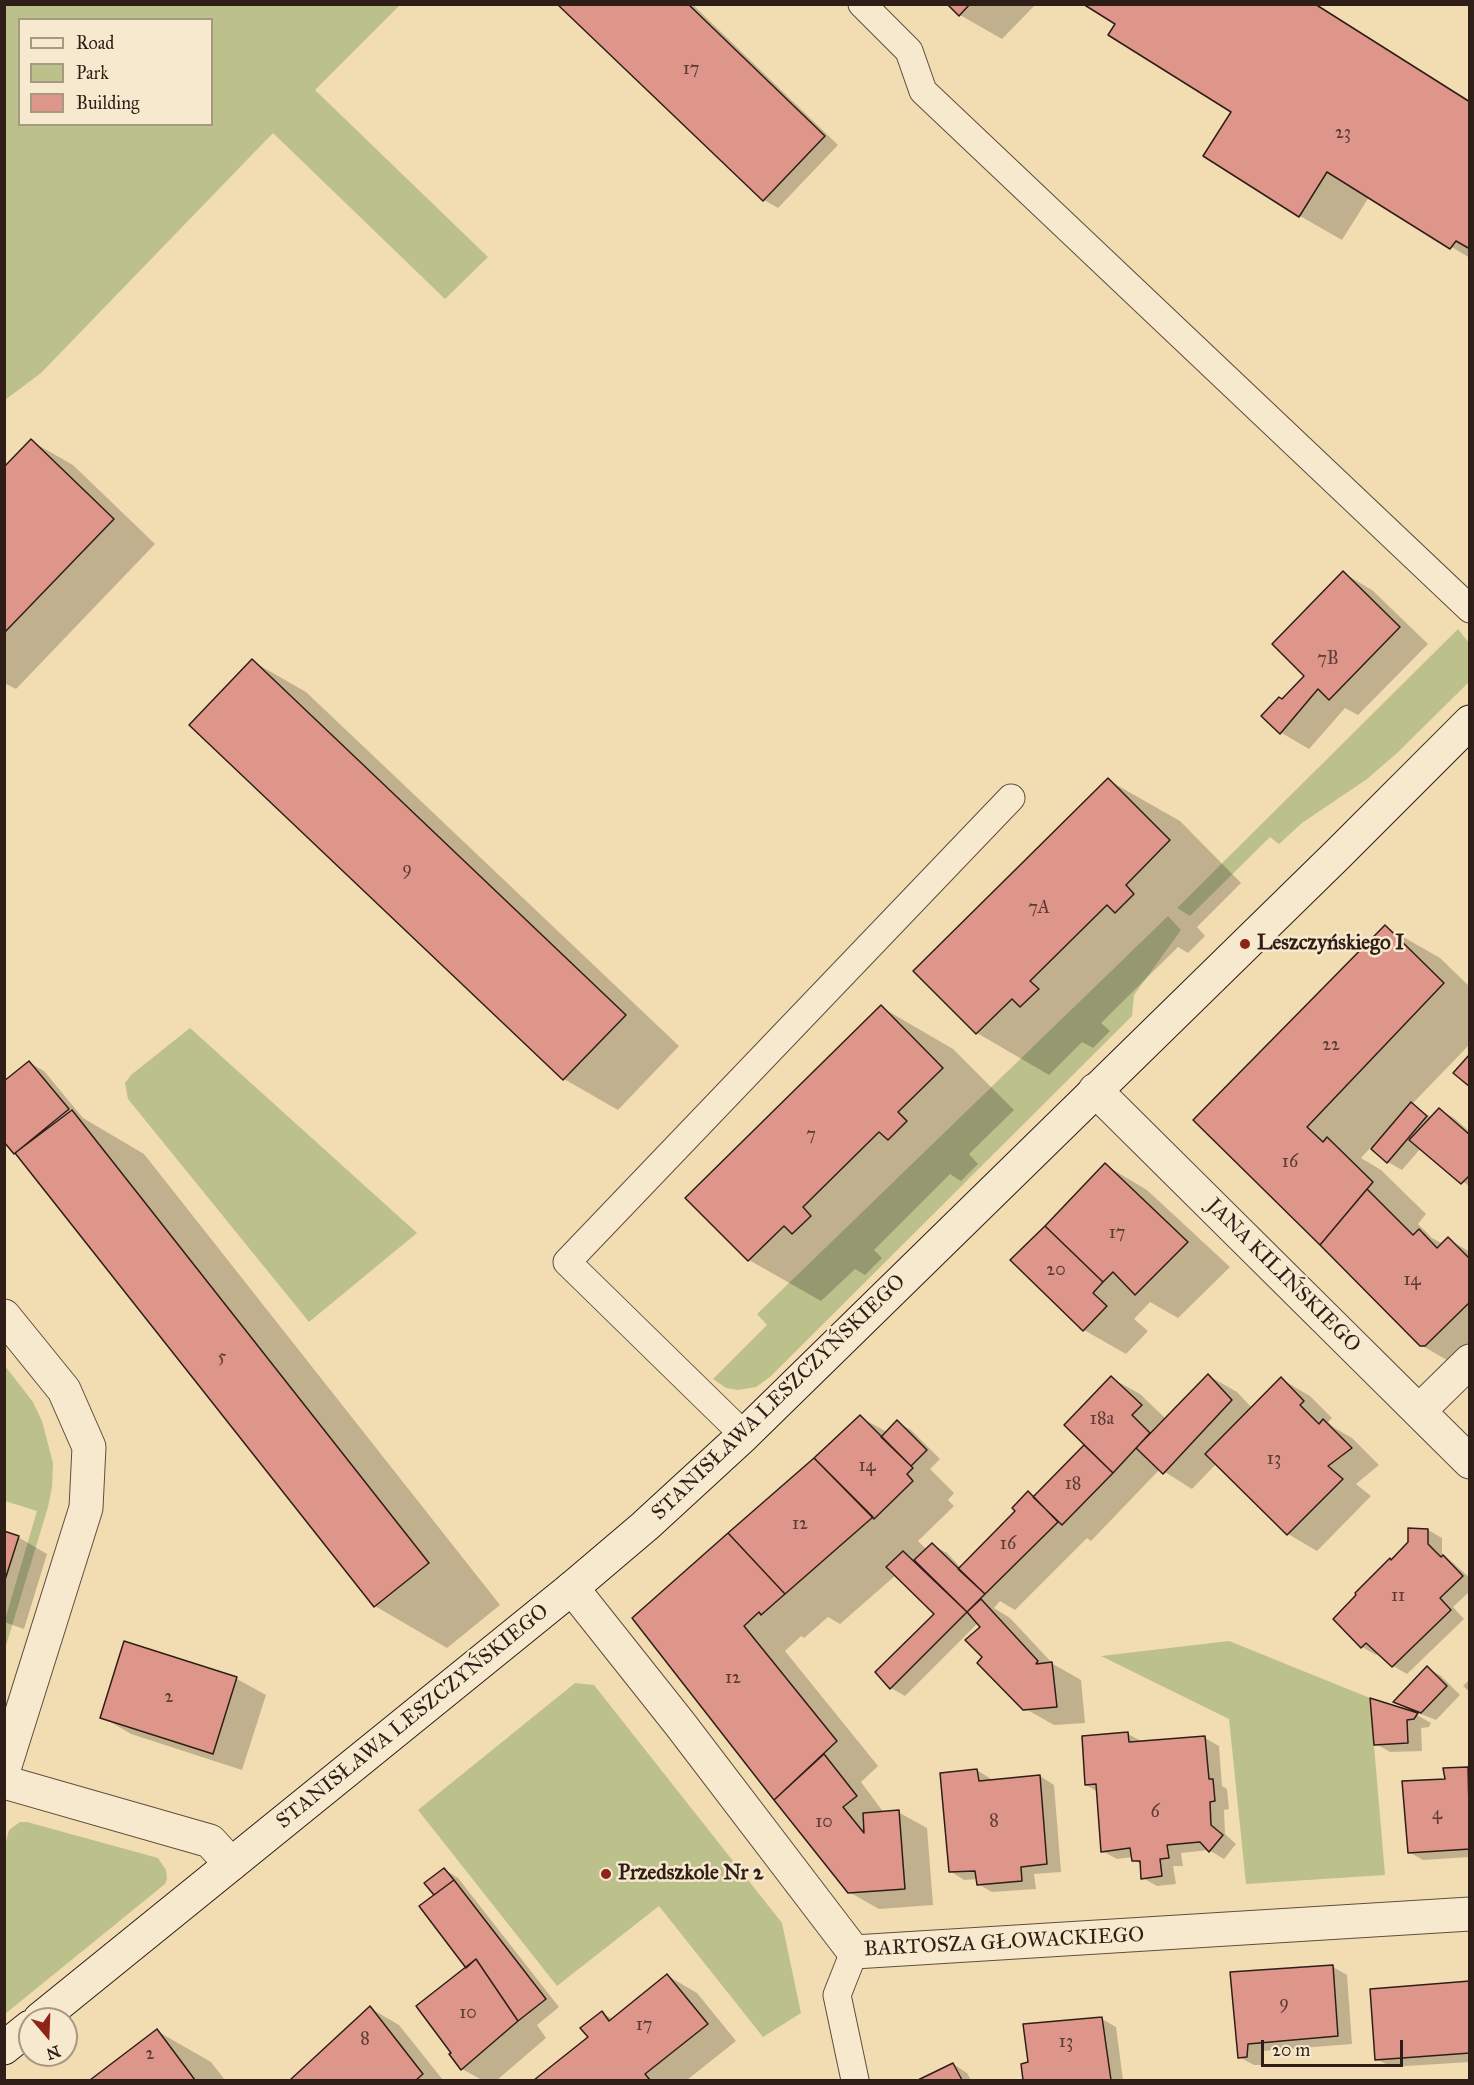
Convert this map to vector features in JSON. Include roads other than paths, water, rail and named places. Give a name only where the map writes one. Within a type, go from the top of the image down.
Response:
[{"type":"street","name":"STANISŁAWA LESZCZYŃSKIEGO","points":[[55,2007],[572,1588],[645,1526],[744,1436],[1470,722]]},
{"type":"street","name":"JANA KILIŃSKIEGO","points":[[1095,1090],[1470,1462]]},
{"type":"street","points":[[4,1316],[64,1390],[89,1447],[86,1509],[4,1769]]},
{"type":"street","points":[[1419,1411],[1470,1362]]},
{"type":"street","name":"BARTOSZA GŁOWACKIEGO","points":[[572,1588],[854,1952],[1470,1914]]},
{"type":"street","points":[[4,1782],[210,1841],[231,1864]]},
{"type":"street","points":[[4,2048],[18,2037]]},
{"type":"lane","points":[[862,4],[909,51],[923,91],[1470,609]]},
{"type":"lane","points":[[744,1436],[567,1262],[1011,798]]},
{"type":"lane","points":[[854,1952],[837,1995],[855,2080]]},
{"type":"place","name":"Leszczyńskiego I","points":[[1245,944]]},
{"type":"place","name":"Przedszkole Nr 2","points":[[606,1874]]}]
